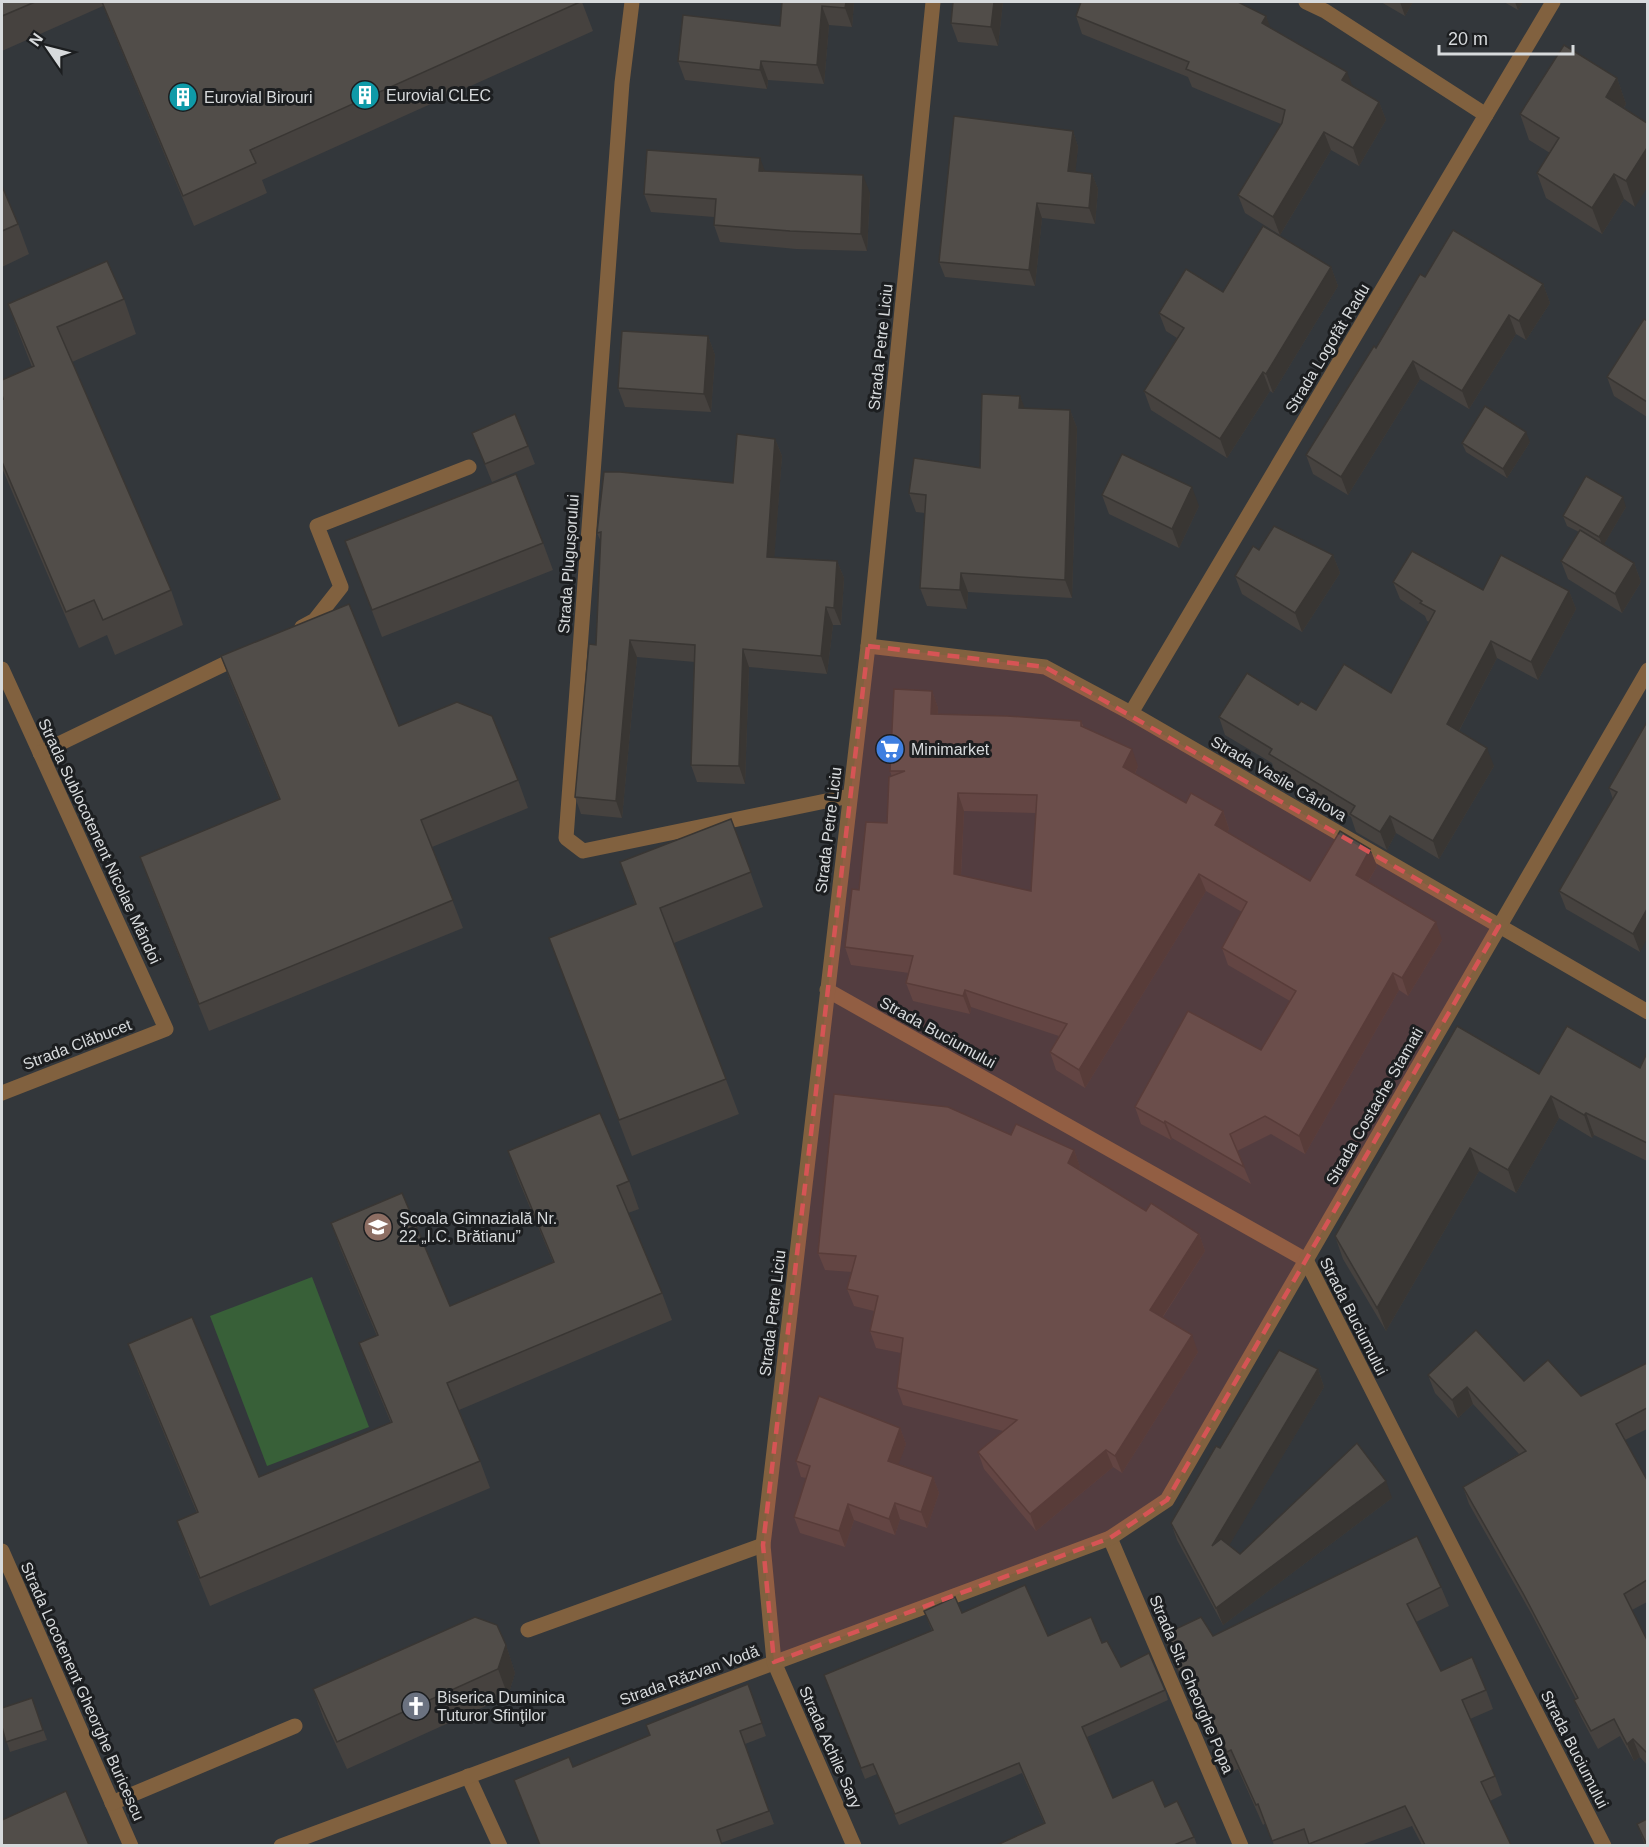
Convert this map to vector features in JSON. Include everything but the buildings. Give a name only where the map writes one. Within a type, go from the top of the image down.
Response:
[{"type":"street","name":"Strada Plugușorului","points":[[632,2],[622,83],[566,837],[583,851],[850,796]]},
{"type":"street","name":"Strada Petre Liciu","points":[[774,1662],[763,1545],[868,646],[933,2]]},
{"type":"street","points":[[1306,2],[1325,11],[1486,115]]},
{"type":"street","name":"Strada Logofăt Radu","points":[[1131,713],[1553,2]]},
{"type":"street","points":[[284,636],[315,620],[341,587],[317,526],[469,467]]},
{"type":"street","name":"Strada Vasile Cârlova","points":[[868,646],[1045,667],[1131,713],[1647,1012]]},
{"type":"street","points":[[40,753],[252,651]]},
{"type":"street","name":"Strada Sublocotenent Nicolae Măndoi","points":[[2,669],[166,1029]]},
{"type":"street","name":"Strada Costache Stamati","points":[[1110,1538],[1167,1500],[1647,670]]},
{"type":"street","name":"Strada Buciumului","points":[[827,990],[1306,1260],[1604,1845]]},
{"type":"street","name":"Strada Clăbucet","points":[[2,1093],[166,1029]]},
{"type":"street","name":"Strada Răzvan Vodă","points":[[281,1845],[1110,1538]]},
{"type":"street","name":"Strada Slt. Gheorghe Popa","points":[[1110,1538],[1241,1845]]},
{"type":"street","points":[[528,1630],[763,1545]]},
{"type":"street","name":"Strada Locotenent Gheorghe Buricescu","points":[[2,1551],[131,1845]]},
{"type":"street","name":"Strada Achile Sary","points":[[774,1662],[854,1845]]},
{"type":"street","points":[[112,1803],[295,1726]]},
{"type":"street","points":[[468,1776],[500,1845]]},
{"type":"highlighted area","points":[[868,646],[1045,667],[1499,926],[1167,1500],[1110,1538],[774,1662],[763,1545]]},
{"type":"green space","points":[[312,1277],[369,1427],[267,1466],[210,1316]]},
{"type":"place","name":"Eurovial CLEC","points":[[365,95]]},
{"type":"place","name":"Eurovial Birouri","points":[[183,97]]},
{"type":"place","name":"Minimarket","points":[[890,749]]},
{"type":"place","name":"Școala Gimnazială Nr. 22 „I.C. Brătianu”","points":[[378,1227]]},
{"type":"place","name":"Biserica Duminica Tuturor Sfinților","points":[[416,1706]]}]
